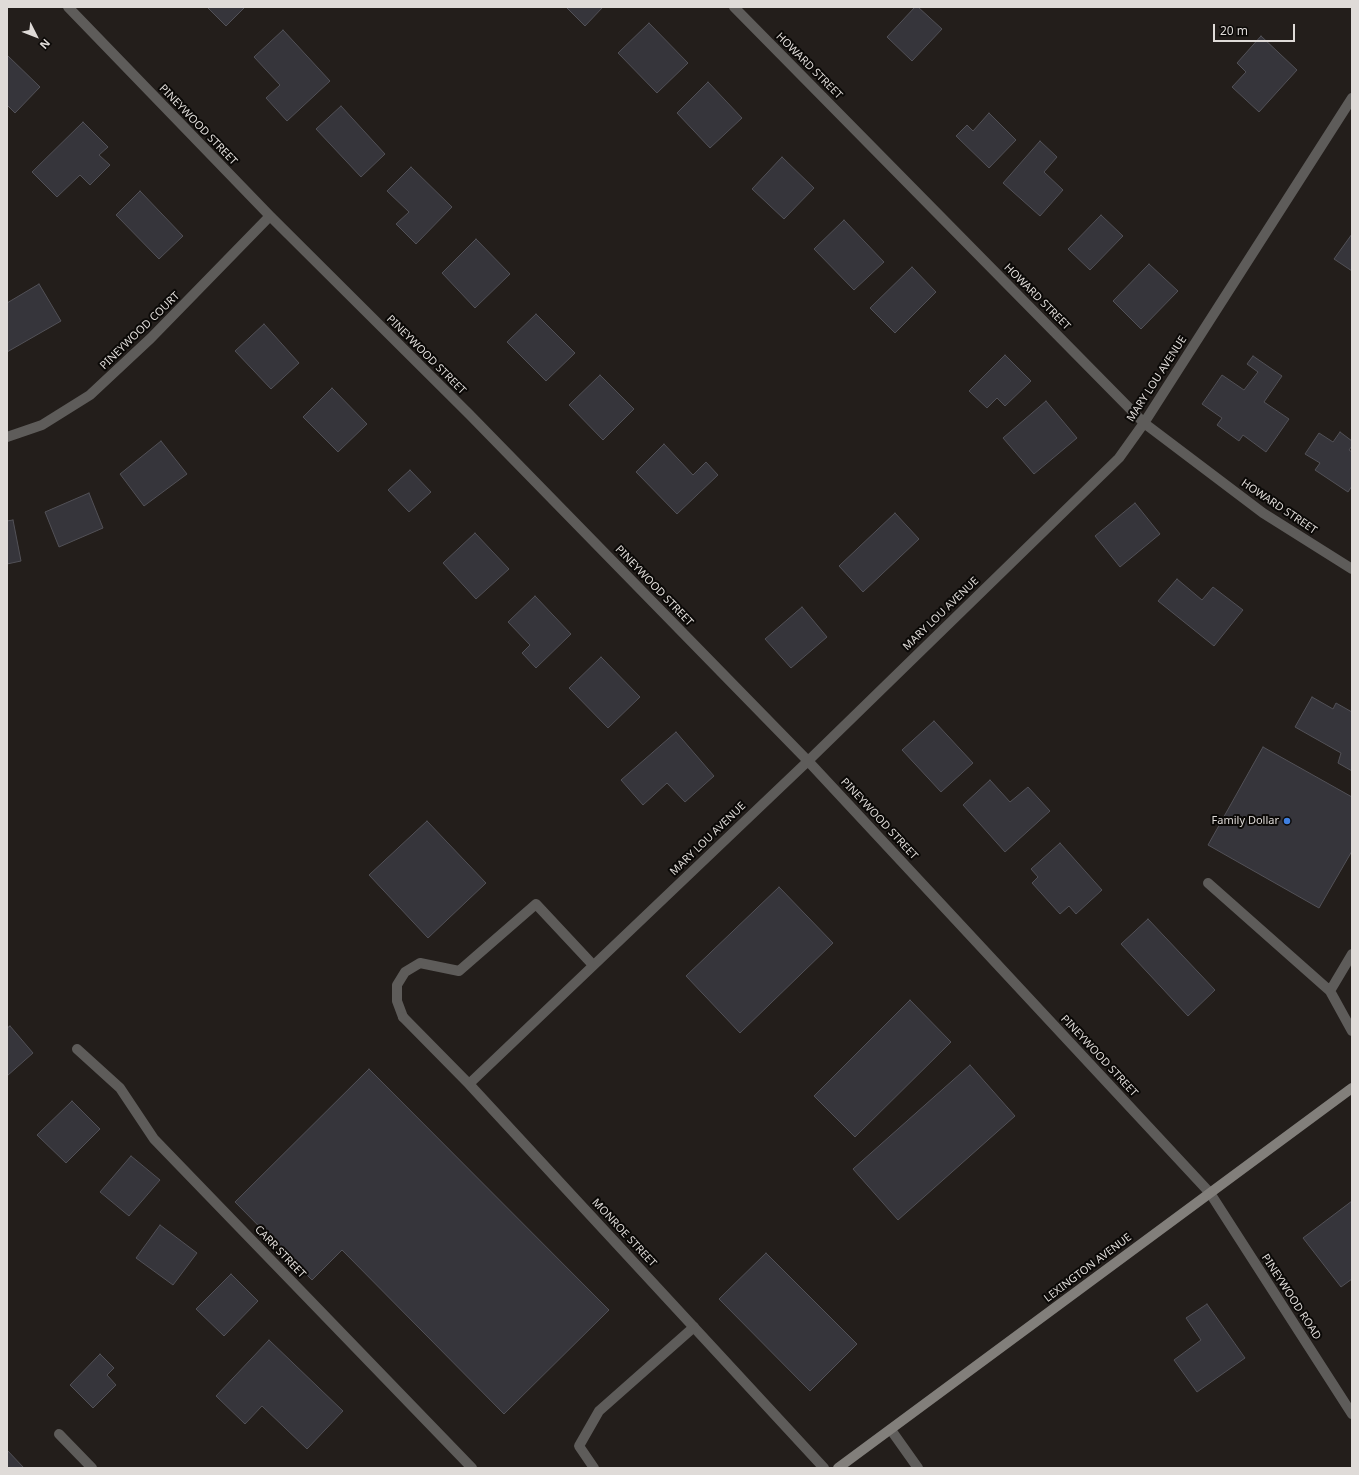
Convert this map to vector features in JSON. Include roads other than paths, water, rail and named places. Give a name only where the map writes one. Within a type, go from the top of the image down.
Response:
[{"type":"main road","name":"LEXINGTON AVENUE","points":[[838,1468],[1352,1088]]},
{"type":"street","name":"PINEYWOOD STREET","points":[[68,7],[270,216],[469,414],[808,761],[1210,1193]]},
{"type":"street","name":"HOWARD STREET","points":[[734,7],[1144,423],[1263,513],[1352,569]]},
{"type":"street","name":"MARY LOU AVENUE","points":[[469,1084],[808,761],[1119,458],[1144,423],[1352,98]]},
{"type":"street","name":"PINEYWOOD COURT","points":[[7,437],[42,425],[90,395],[152,338],[270,216]]},
{"type":"street","points":[[1208,882],[1330,991],[1352,1031]]},
{"type":"street","name":"MONROE STREET","points":[[593,965],[536,904],[459,970],[420,963],[405,972],[397,985],[397,1001],[403,1017],[469,1084],[824,1468]]},
{"type":"street","points":[[1330,991],[1352,954]]},
{"type":"street","name":"CARR STREET","points":[[78,1049],[120,1088],[154,1139],[472,1468]]},
{"type":"street","name":"PINEYWOOD ROAD","points":[[1210,1193],[1352,1414]]},
{"type":"street","points":[[594,1468],[579,1446],[599,1412],[694,1327]]},
{"type":"street","points":[[890,1430],[918,1468]]},
{"type":"street","points":[[59,1434],[92,1468]]},
{"type":"place","name":"Family Dollar","points":[[1287,821]]}]
